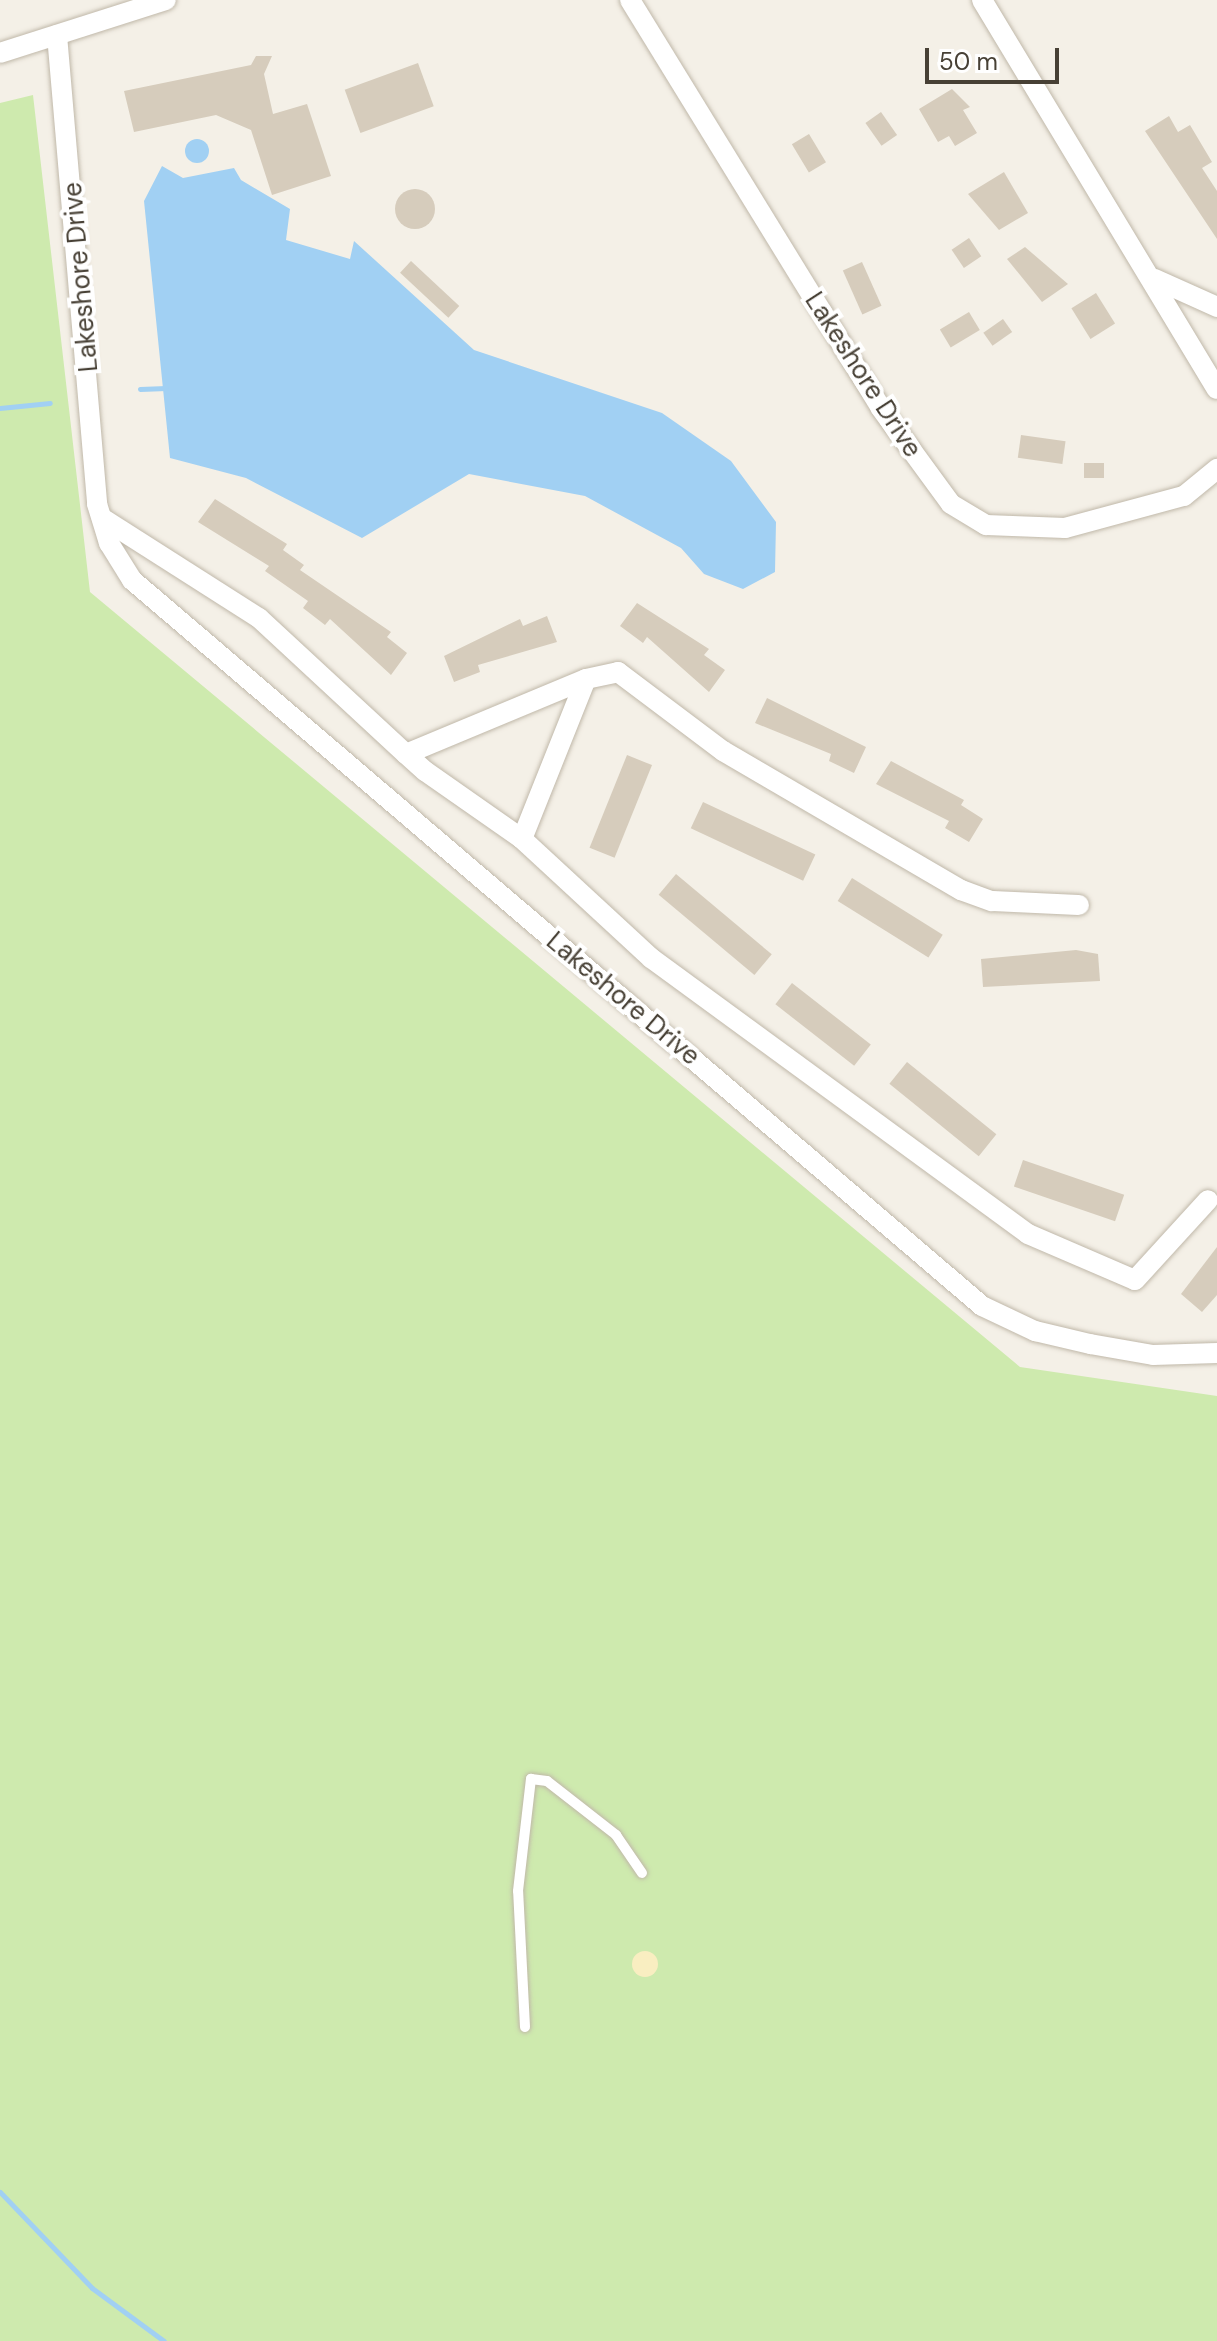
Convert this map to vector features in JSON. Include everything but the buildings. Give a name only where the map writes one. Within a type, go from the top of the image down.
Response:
[{"type":"street","points":[[0,53],[166,0]]},
{"type":"street","name":"Lakeshore Drive","points":[[630,0],[880,407],[951,504],[986,525],[1065,528],[1184,496],[1217,469]]},
{"type":"street","points":[[982,0],[1155,279],[1217,389]]},
{"type":"street","name":"Lakeshore Drive","points":[[57,35],[102,518],[132,580],[183,630],[982,1306],[1035,1331],[1090,1344],[1153,1355],[1217,1353]]},
{"type":"street","points":[[1155,279],[1217,307]]},
{"type":"street","name":"Lakeshore Drive","points":[[102,518],[259,618],[406,754],[522,839],[651,958],[1028,1234],[1135,1280],[1208,1200]]},
{"type":"street","points":[[406,754],[586,679],[618,672],[723,751],[961,890],[992,901],[1079,905]]},
{"type":"street","points":[[522,839],[586,679]]},
{"type":"lane","points":[[525,2027],[518,1891],[531,1779],[547,1781],[604,1826],[642,1873]]},
{"type":"green space","points":[[33,95],[90,592],[1020,1367],[1217,1396],[1217,2341],[0,2341],[0,103]]},
{"type":"sand","points":[[645,1951],[654,1955],[658,1964],[654,1973],[645,1977],[636,1973],[632,1964],[636,1955]]},
{"type":"water","points":[[197,139],[208,146],[209,151],[202,162],[197,163],[186,156],[185,151],[192,140]]},
{"type":"water","points":[[162,166],[183,178],[234,168],[241,180],[290,209],[286,240],[350,259],[354,241],[474,350],[662,413],[731,461],[776,522],[775,572],[743,589],[704,574],[681,548],[585,496],[469,474],[362,538],[246,478],[170,458],[144,201]]},
{"type":"waterway","points":[[140,389],[166,388]]},
{"type":"waterway","points":[[0,408],[50,403]]},
{"type":"waterway","points":[[0,2192],[92,2288],[164,2341]]}]
